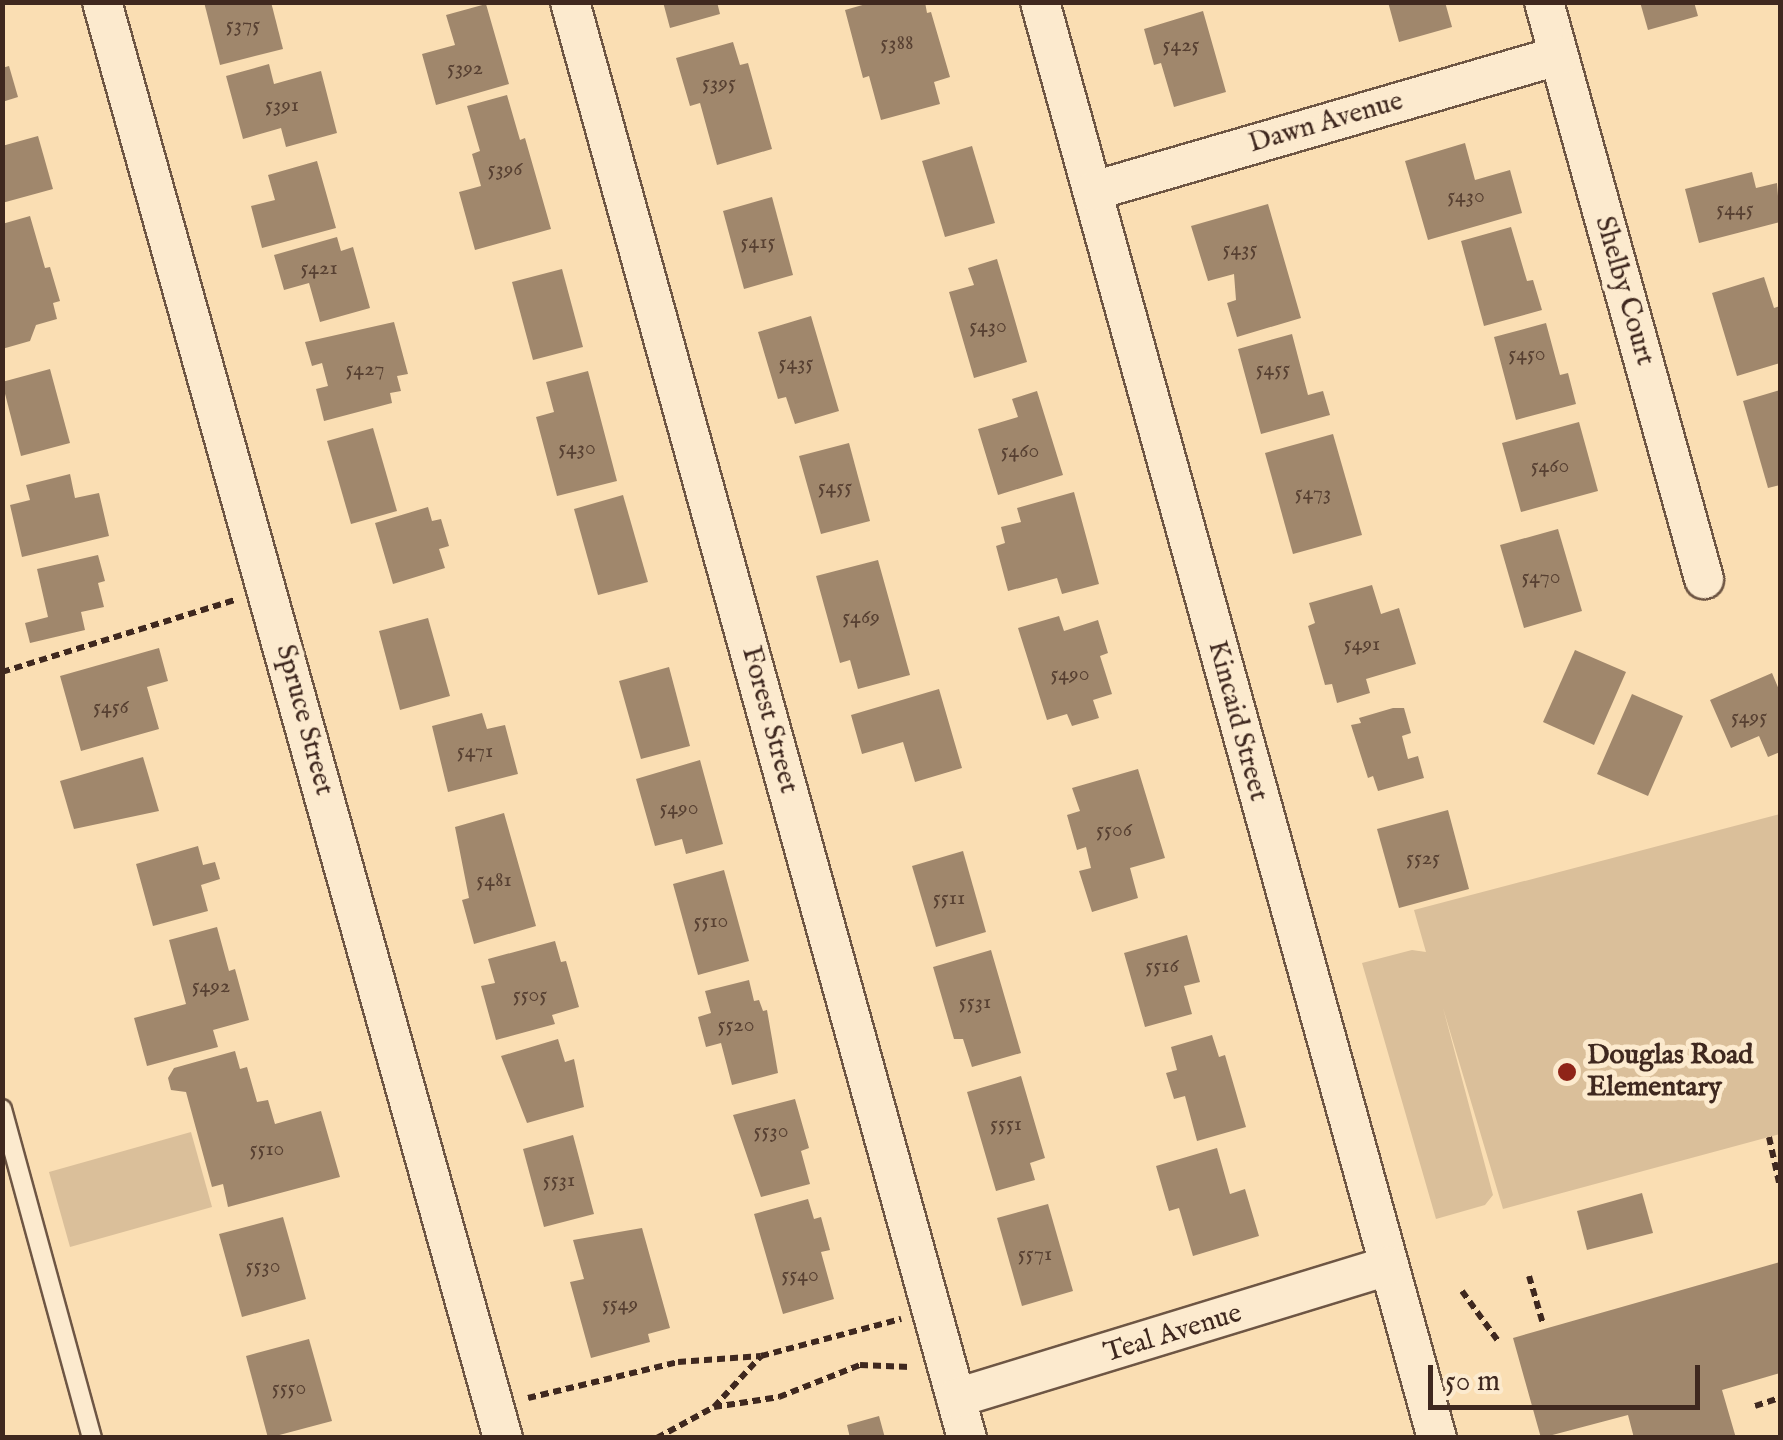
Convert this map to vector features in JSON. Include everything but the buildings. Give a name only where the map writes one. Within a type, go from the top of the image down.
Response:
[{"type":"street","name":"Spruce Street","points":[[102,2],[503,1438]]},
{"type":"street","name":"Forest Street","points":[[570,2],[967,1438]]},
{"type":"street","name":"Kincaid Street","points":[[1040,2],[1437,1438]]},
{"type":"street","name":"Shelby Court","points":[[1544,2],[1704,579]]},
{"type":"street","name":"Dawn Avenue","points":[[1092,190],[1559,56]]},
{"type":"street","name":"Teal Avenue","points":[[956,1398],[1388,1266]]},
{"type":"lane","points":[[2,1108],[92,1438]]},
{"type":"path","points":[[2,672],[268,590]]},
{"type":"path","points":[[1769,1138],[1780,1187]]},
{"type":"path","points":[[1529,1276],[1543,1324]]},
{"type":"path","points":[[1462,1291],[1498,1341]]},
{"type":"path","points":[[520,1400],[678,1362],[760,1356],[907,1317]]},
{"type":"path","points":[[714,1408],[760,1356]]},
{"type":"path","points":[[657,1438],[714,1408],[779,1397],[860,1365],[921,1368]]},
{"type":"path","points":[[1755,1406],[1780,1398]]},
{"type":"shaded area","points":[[1780,814],[1780,1134],[1503,1209],[1443,1008],[1493,1195],[1485,1205],[1436,1219],[1362,963],[1412,950],[1426,952],[1414,910]]},
{"type":"shaded area","points":[[191,1132],[212,1207],[70,1247],[49,1172]]},
{"type":"place","name":"Douglas Road Elementary","points":[[1567,1072]]}]
